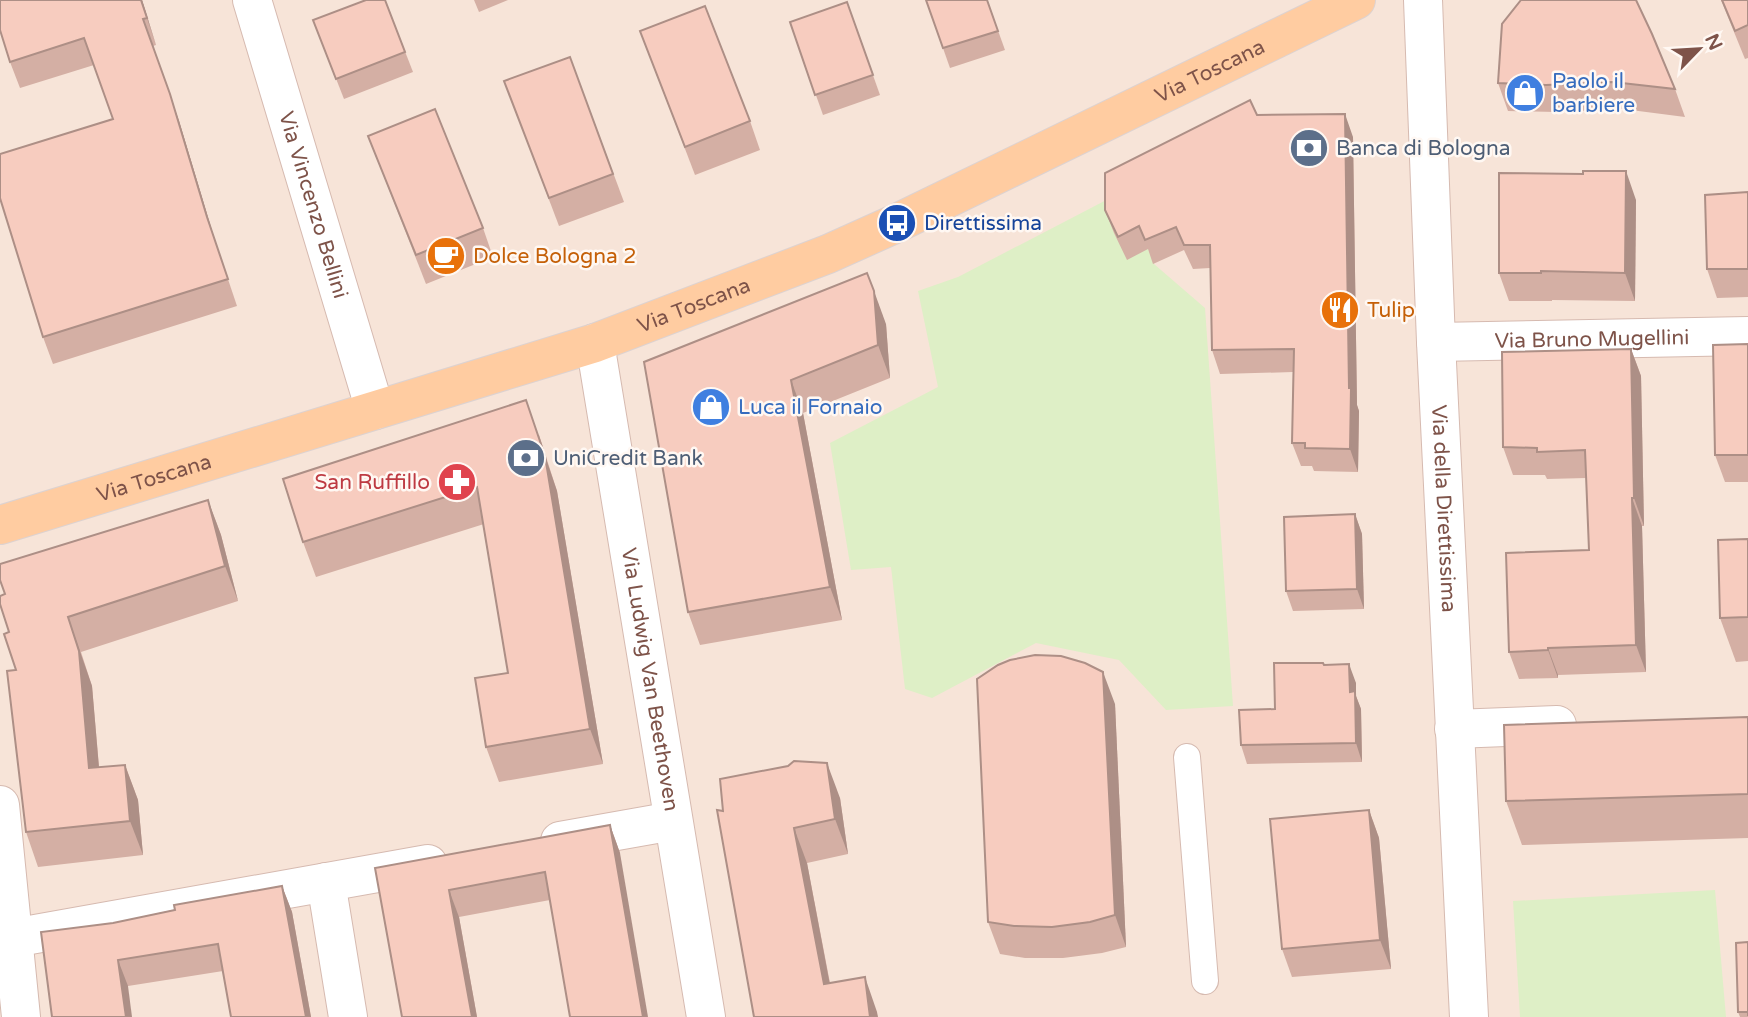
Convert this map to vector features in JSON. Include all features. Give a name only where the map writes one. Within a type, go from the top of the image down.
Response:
[{"type":"main road","name":"Via Toscana","points":[[0,525],[595,344],[816,258],[897,223],[1356,0]]},
{"type":"street","name":"Via Vincenzo Bellini","points":[[253,0],[375,410]]},
{"type":"street","name":"Via della Direttissima","points":[[1423,0],[1436,342],[1469,1017]]},
{"type":"street","name":"Via Bruno Mugellini","points":[[1436,342],[1748,336]]},
{"type":"street","name":"Via Ludwig Van Beethoven","points":[[595,344],[706,1017]]},
{"type":"street","points":[[1454,729],[1587,724]]},
{"type":"street","points":[[0,804],[21,1017]]},
{"type":"street","points":[[524,847],[673,821]]},
{"type":"street","points":[[13,938],[458,859]]},
{"type":"street","points":[[326,882],[348,1017]]},
{"type":"lane","points":[[1187,757],[1205,981]]},
{"type":"shaded area","points":[[0,0],[1748,0],[1748,1017],[0,1017]]},
{"type":"green space","points":[[1114,196],[1148,249],[1154,264],[1205,308],[1233,706],[1166,710],[1119,660],[1036,643],[932,698],[905,689],[891,567],[851,570],[830,443],[938,387],[918,291],[958,277]]},
{"type":"green space","points":[[1715,890],[1726,1017],[1520,1017],[1513,901]]},
{"type":"building","points":[[0,0],[141,0],[147,18],[143,19],[170,94],[228,279],[43,337],[0,198],[0,154],[113,119],[84,38],[10,62],[0,30]]},
{"type":"building","points":[[366,0],[385,0],[405,52],[336,79],[313,20]]},
{"type":"building","points":[[926,0],[987,0],[998,31],[943,48]]},
{"type":"building","points":[[1521,0],[1636,0],[1675,89],[1613,82],[1546,85],[1498,83],[1502,24]]},
{"type":"building","points":[[1722,0],[1748,0],[1748,25],[1735,31]]},
{"type":"building","points":[[847,2],[873,75],[815,95],[790,22]]},
{"type":"building","points":[[705,6],[750,121],[685,147],[640,31]]},
{"type":"building","points":[[570,57],[613,174],[549,198],[504,81]]},
{"type":"building","points":[[1250,100],[1257,115],[1345,114],[1350,449],[1305,448],[1305,443],[1292,443],[1294,349],[1212,350],[1210,245],[1184,245],[1176,227],[1145,240],[1139,226],[1118,237],[1105,210],[1105,173]]},
{"type":"building","points":[[435,109],[483,228],[416,255],[368,136]]},
{"type":"building","points":[[1583,171],[1626,171],[1625,273],[1499,273],[1499,173],[1583,174]]},
{"type":"building","points":[[1748,192],[1748,269],[1707,269],[1705,195]]},
{"type":"building","points":[[867,273],[874,291],[878,345],[791,380],[830,587],[688,612],[644,362]]},
{"type":"building","points":[[1748,344],[1748,455],[1715,455],[1713,345]]},
{"type":"building","points":[[1631,349],[1636,645],[1509,652],[1506,553],[1589,550],[1585,450],[1537,452],[1537,448],[1503,447],[1502,352]]},
{"type":"building","points":[[526,400],[545,456],[590,729],[486,747],[475,678],[508,673],[477,487],[303,542],[283,479]]},
{"type":"building","points":[[208,500],[225,566],[68,617],[79,651],[89,768],[125,765],[130,821],[26,832],[7,671],[16,670],[4,634],[9,632],[0,604],[0,596],[5,594],[0,580],[0,564]]},
{"type":"building","points":[[1355,514],[1357,589],[1286,591],[1284,517]]},
{"type":"building","points":[[1748,539],[1748,617],[1720,618],[1718,540]]},
{"type":"building","points":[[1035,655],[1061,656],[1103,672],[1115,915],[1090,922],[1052,927],[988,922],[977,679],[1010,660]]},
{"type":"building","points":[[1274,663],[1349,664],[1350,692],[1355,691],[1356,743],[1241,745],[1239,710],[1275,709]]},
{"type":"building","points":[[1748,717],[1748,794],[1506,801],[1504,725]]},
{"type":"building","points":[[794,761],[827,763],[835,819],[794,828],[824,984],[865,977],[870,1017],[754,1017],[717,810],[723,811],[720,779],[788,766]]},
{"type":"building","points":[[1369,810],[1380,940],[1282,949],[1270,819]]},
{"type":"building","points":[[610,825],[643,1017],[570,1017],[545,872],[449,890],[472,1017],[402,1017],[375,868]]},
{"type":"building","points":[[282,886],[306,1017],[231,1017],[218,944],[118,960],[126,1017],[52,1017],[41,932],[113,923],[175,910],[174,905]]},
{"type":"building","points":[[1748,942],[1748,1012],[1738,1012],[1736,943]]},
{"type":"place","name":"Paolo il barbiere","points":[[1525,93]]},
{"type":"place","name":"Banca di Bologna","points":[[1309,148]]},
{"type":"place","name":"Direttissima","points":[[897,223]]},
{"type":"place","name":"Dolce Bologna 2","points":[[446,256]]},
{"type":"place","name":"Tulip","points":[[1340,310]]},
{"type":"place","name":"Luca il Fornaio","points":[[711,407]]},
{"type":"place","name":"UniCredit Bank","points":[[526,458]]},
{"type":"place","name":"San Ruffillo","points":[[457,482]]}]
